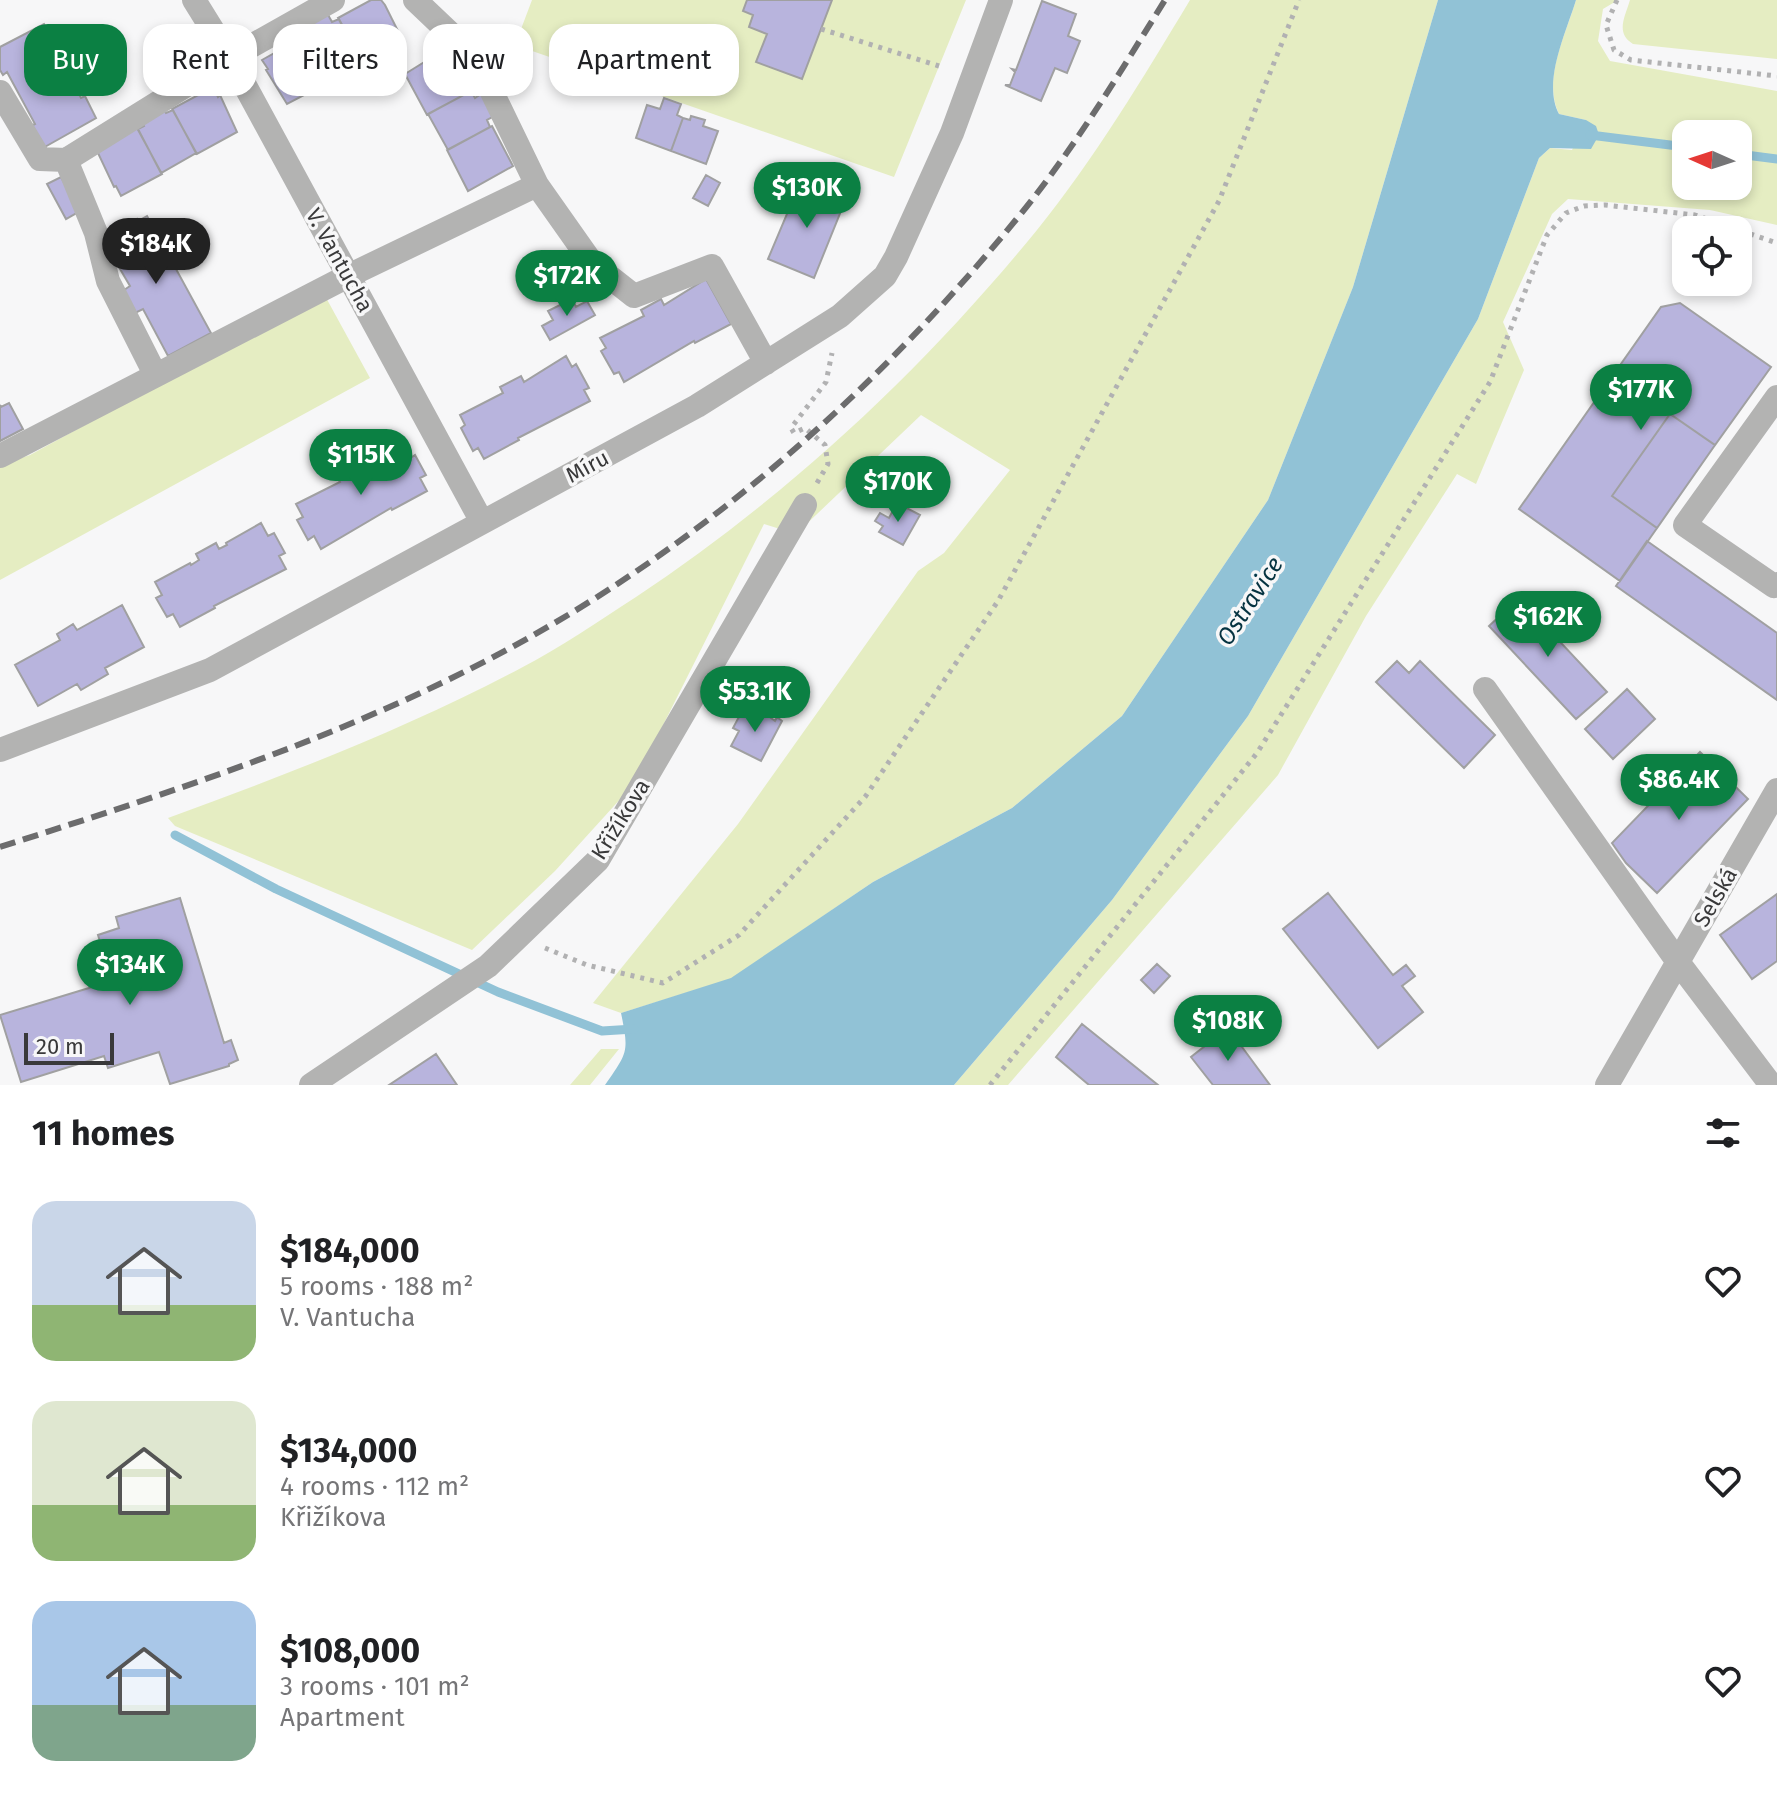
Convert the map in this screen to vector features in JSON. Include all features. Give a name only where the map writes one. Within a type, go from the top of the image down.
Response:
[{"type":"street","name":"V. Vantucha","points":[[194,0],[209,24]]},
{"type":"street","points":[[257,43],[333,0]]},
{"type":"street","points":[[415,0],[475,57],[537,185],[592,263],[634,296],[712,266],[766,363]]},
{"type":"street","name":"Míru","points":[[2,745],[210,670],[697,406],[840,316],[885,276],[896,257],[952,133],[1001,0]]},
{"type":"street","points":[[0,92],[40,159],[66,160],[169,96]]},
{"type":"street","name":"V. Vantucha","points":[[251,96],[482,522]]},
{"type":"street","points":[[66,160],[96,233],[108,281],[155,374]]},
{"type":"street","points":[[0,456],[348,276],[537,185]]},
{"type":"street","points":[[1777,397],[1685,525],[1774,586],[1777,584]]},
{"type":"street","name":"Křižíkova","points":[[311,1085],[488,966],[598,860],[805,505]]},
{"type":"street","points":[[1485,689],[1678,962],[1771,1085]]},
{"type":"street","name":"Selská","points":[[1607,1085],[1777,790]]},
{"type":"path","points":[[518,936],[587,965],[663,983],[739,935],[865,797],[998,601],[1219,201],[1299,0]]},
{"type":"path","points":[[1617,0],[1606,25],[1614,50],[1631,60],[1777,76]]},
{"type":"path","points":[[821,29],[939,66]]},
{"type":"path","points":[[990,1085],[1257,753],[1490,382],[1547,235],[1566,213],[1584,206],[1605,205],[1695,215],[1777,243]]},
{"type":"path","points":[[805,505],[828,464],[825,445],[805,428],[794,433],[791,428],[826,382],[840,316]]},
{"type":"green space","points":[[532,0],[966,0],[894,177],[661,96],[739,96],[739,24],[549,24],[549,57],[533,51],[533,24],[523,24]]},
{"type":"green space","points":[[1190,0],[1438,0],[1353,287],[1268,500],[1122,716],[1012,808],[873,882],[731,979],[621,1013],[593,1003],[738,824],[918,571],[944,553],[1010,470],[921,415],[796,534],[764,524],[633,785],[555,871],[472,950],[175,826],[168,818],[347,749],[435,711],[521,668],[636,597],[747,517],[899,382],[993,282],[1079,175]]},
{"type":"green space","points":[[1576,0],[1618,0],[1603,9],[1598,41],[1610,61],[1777,91],[1777,225],[1752,219],[1752,216],[1710,210],[1568,199],[1552,214],[1503,322],[1524,370],[1476,484],[1457,474],[1366,616],[1278,775],[1008,1085],[954,1085],[1112,900],[1248,716],[1478,319],[1539,158],[1550,148],[1572,150],[1586,120],[1559,114],[1554,101],[1554,72]]},
{"type":"green space","points":[[1630,0],[1777,0],[1777,59],[1633,44],[1627,40],[1623,30]]},
{"type":"green space","points":[[324,294],[370,378],[0,580],[0,465],[30,455]]},
{"type":"green space","points":[[601,1049],[619,1049],[590,1085],[570,1085]]},
{"type":"water","name":"Ostravice","points":[[1438,0],[1576,0],[1557,57],[1554,101],[1559,114],[1586,120],[1596,126],[1599,135],[1591,149],[1550,148],[1539,158],[1478,319],[1248,716],[1112,900],[954,1085],[605,1085],[625,1051],[621,1013],[731,978],[873,882],[1012,808],[1122,716],[1268,500],[1353,287]]},
{"type":"building","points":[[371,0],[381,0],[394,24],[341,24],[338,18]]},
{"type":"building","points":[[747,0],[832,0],[802,79],[756,62],[767,34],[749,27],[753,15],[743,11]]},
{"type":"building","points":[[1042,1],[1076,14],[1068,36],[1080,41],[1067,73],[1055,68],[1041,101],[1005,85],[1010,85],[1015,72],[1012,69],[1016,70]]},
{"type":"building","points":[[327,13],[332,22],[339,19],[342,24],[306,24]]},
{"type":"building","points":[[24,34],[24,96],[85,96],[96,118],[43,148],[31,126],[35,124],[7,72],[3,75],[0,70],[0,47]]},
{"type":"building","points":[[273,54],[273,81],[268,69],[262,60]]},
{"type":"building","points":[[423,63],[423,96],[461,96],[427,115],[407,73]]},
{"type":"building","points":[[196,96],[220,96],[237,132],[197,154],[172,109]]},
{"type":"building","points":[[282,96],[302,96],[287,104]]},
{"type":"building","points":[[462,96],[486,96],[496,115],[487,120],[490,127],[448,150],[428,114]]},
{"type":"building","points":[[664,98],[681,104],[677,115],[683,118],[671,151],[636,138],[647,105],[660,109]]},
{"type":"building","points":[[161,104],[166,113],[173,110],[196,153],[161,173],[138,129],[144,126],[139,116]]},
{"type":"building","points":[[691,116],[705,120],[703,126],[718,131],[706,164],[671,151],[683,118],[690,120]]},
{"type":"building","points":[[492,126],[513,166],[468,191],[447,150]]},
{"type":"building","points":[[137,128],[162,174],[121,196],[97,151]]},
{"type":"building","points":[[706,175],[720,183],[708,206],[693,198]]},
{"type":"building","points":[[61,177],[80,211],[66,219],[47,184]]},
{"type":"building","points":[[800,183],[845,201],[814,278],[768,259]]},
{"type":"building","points":[[147,216],[211,333],[168,356],[143,309],[133,314],[121,292],[130,286],[103,240]]},
{"type":"building","points":[[706,279],[731,324],[694,341],[624,382],[619,372],[614,374],[601,351],[606,348],[600,338],[644,316],[641,310],[661,299],[664,305]]},
{"type":"building","points":[[572,299],[576,307],[587,301],[595,315],[550,340],[542,326],[553,320],[548,311]]},
{"type":"building","points":[[1680,303],[1771,367],[1715,445],[1670,414],[1612,496],[1657,528],[1620,581],[1519,509],[1661,307]]},
{"type":"building","points":[[566,356],[572,367],[576,364],[589,388],[584,390],[590,401],[484,459],[478,448],[473,451],[461,428],[465,425],[460,415],[503,393],[500,387],[521,376],[524,382]]},
{"type":"building","points":[[9,403],[23,429],[0,441],[0,405]]},
{"type":"building","points":[[1670,414],[1715,445],[1657,528],[1612,496]]},
{"type":"building","points":[[402,446],[409,459],[415,455],[426,475],[420,478],[427,491],[321,549],[314,536],[308,540],[297,520],[303,517],[296,504],[340,482],[337,476],[357,466],[360,472]]},
{"type":"building","points":[[897,503],[920,515],[903,545],[879,532],[883,526],[875,521],[880,513],[889,518]]},
{"type":"building","points":[[261,523],[268,536],[274,533],[285,553],[279,556],[286,569],[180,627],[173,614],[167,617],[156,598],[162,595],[155,582],[199,560],[196,554],[216,543],[219,549]]},
{"type":"building","points":[[1647,541],[1777,633],[1777,700],[1616,586]]},
{"type":"building","points":[[1519,598],[1607,692],[1576,719],[1489,626]]},
{"type":"building","points":[[122,605],[144,647],[105,668],[108,674],[81,690],[77,684],[38,706],[15,665],[60,640],[57,634],[73,624],[77,630]]},
{"type":"building","points":[[1397,661],[1409,673],[1420,661],[1495,735],[1464,768],[1376,682]]},
{"type":"building","points":[[1627,689],[1655,719],[1613,759],[1585,729]]},
{"type":"building","points":[[758,709],[768,712],[767,715],[775,721],[777,717],[782,721],[761,761],[731,746],[739,731],[733,728],[741,713],[752,719]]},
{"type":"building","points":[[1700,752],[1748,799],[1657,893],[1626,863],[1612,843]]},
{"type":"building","points":[[1328,893],[1393,975],[1406,965],[1415,976],[1402,986],[1423,1012],[1378,1048],[1283,929]]},
{"type":"building","points":[[1777,894],[1777,961],[1752,979],[1720,935]]},
{"type":"building","points":[[180,898],[224,1043],[231,1040],[238,1060],[229,1066],[170,1084],[159,1052],[108,1068],[104,1056],[21,1082],[0,1015],[112,981],[98,935],[119,928],[116,917]]},
{"type":"building","points":[[1157,964],[1170,976],[1154,993],[1141,980]]},
{"type":"building","points":[[1082,1024],[1158,1085],[1089,1085],[1056,1057]]},
{"type":"building","points":[[1228,1028],[1270,1085],[1213,1085],[1191,1057]]},
{"type":"building","points":[[436,1054],[457,1085],[389,1085]]},
{"type":"waterway","points":[[1590,135],[1672,145]]},
{"type":"waterway","points":[[1752,156],[1777,159]]},
{"type":"waterway","points":[[175,835],[276,889],[498,992],[602,1031],[634,1029]]},
{"type":"railway","points":[[0,847],[261,759],[388,708],[512,647],[585,605],[654,559],[722,509],[849,400],[965,280],[1059,164],[1165,0]]}]
